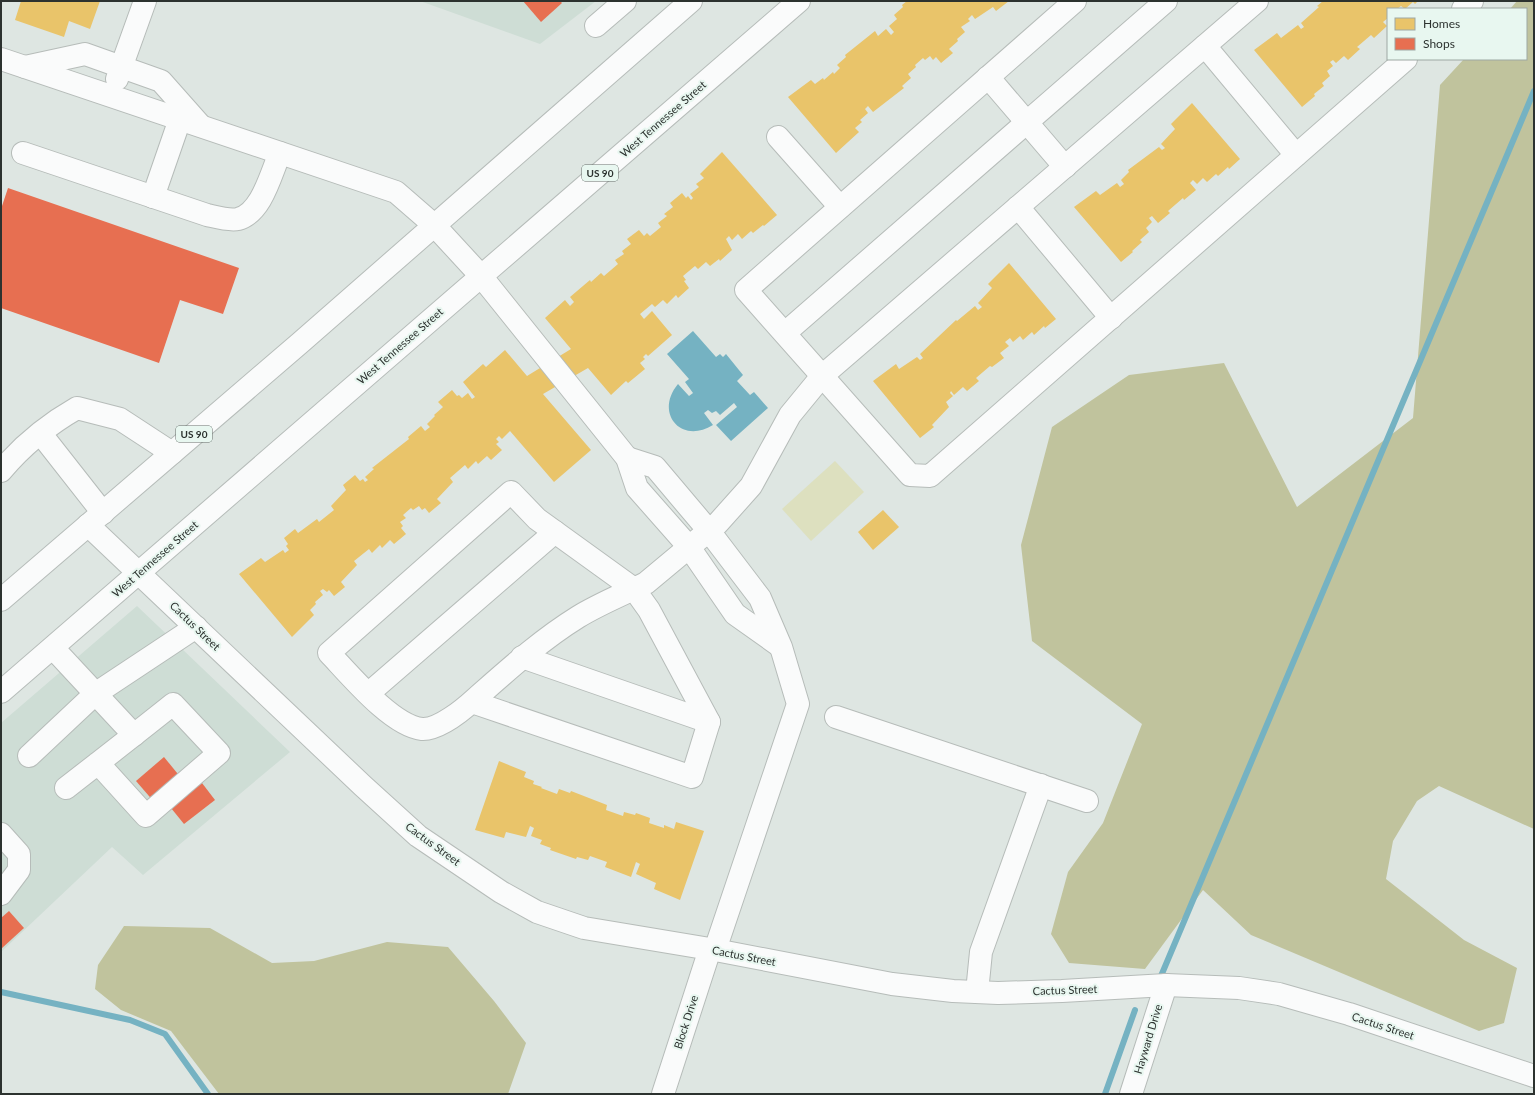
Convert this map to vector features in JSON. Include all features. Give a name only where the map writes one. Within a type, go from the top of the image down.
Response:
[{"type":"main road","points":[[117,80],[144,1]]},
{"type":"main road","points":[[596,26],[625,1]]},
{"type":"main road","name":"US 90","points":[[1,600],[691,1]]},
{"type":"main road","name":"West Tennessee Street","points":[[1,692],[799,1]]},
{"type":"main road","points":[[1075,1],[746,290],[910,475],[930,476],[1405,60]]},
{"type":"main road","points":[[784,333],[1166,1]]},
{"type":"main road","points":[[472,702],[692,777],[709,722],[649,610],[634,589],[537,519],[511,492],[329,654],[390,714],[406,725],[423,729],[442,723],[472,702],[543,640],[580,616],[634,589],[646,583],[718,524],[752,486],[790,415],[822,376],[1257,1]]},
{"type":"main road","points":[[1464,8],[1472,1]]},
{"type":"main road","points":[[1205,46],[1296,155]]},
{"type":"main road","points":[[25,67],[85,54],[117,80],[179,109],[201,126],[396,192],[434,225],[481,276],[627,458],[637,488],[689,547],[735,614],[781,647]]},
{"type":"main road","points":[[1,58],[25,67],[117,80],[161,81],[179,109],[153,197]]},
{"type":"main road","points":[[988,77],[1065,167]]},
{"type":"main road","points":[[778,137],[840,207]]},
{"type":"main road","points":[[23,153],[214,217],[237,219],[249,215],[258,205],[280,153]]},
{"type":"main road","points":[[1018,208],[1111,318]]},
{"type":"main road","points":[[1,470],[12,457],[58,419],[77,408],[120,419],[172,453]]},
{"type":"main road","name":"Cactus Street","points":[[40,434],[95,519],[139,573],[363,786],[418,836],[502,892],[537,912],[584,928],[712,950],[892,984],[977,992],[1062,991],[1166,985],[1239,988],[1279,994],[1349,1014],[1534,1076]]},
{"type":"main road","name":"Block Drive","points":[[627,458],[655,467],[709,531],[760,598],[781,647],[798,704],[663,1094]]},
{"type":"main road","points":[[657,511],[677,493]]},
{"type":"main road","points":[[369,693],[555,532]]},
{"type":"main road","points":[[716,587],[739,570]]},
{"type":"main road","points":[[29,756],[95,694],[196,627]]},
{"type":"main road","points":[[53,648],[134,735]]},
{"type":"main road","points":[[522,657],[709,722]]},
{"type":"main road","points":[[66,788],[173,704],[219,753],[146,816],[98,763]]},
{"type":"main road","points":[[836,717],[1087,801]]},
{"type":"main road","points":[[977,992],[981,952],[1041,785]]},
{"type":"main road","points":[[1,834],[19,854],[19,870],[1,894]]},
{"type":"main road","name":"Hayward Drive","points":[[1131,1094],[1166,985]]},
{"type":"shaded area","points":[[420,1],[596,1],[540,44]]},
{"type":"shaded area","points":[[137,606],[290,752],[143,875],[112,847],[1,952],[1,723]]},
{"type":"green space","points":[[1517,1],[1534,1],[1534,829],[1439,786],[1417,801],[1393,841],[1386,879],[1464,940],[1517,968],[1504,1023],[1479,1031],[1251,935],[1203,890],[1145,969],[1069,963],[1051,934],[1068,872],[1103,823],[1142,724],[1032,641],[1021,545],[1052,427],[1129,375],[1224,363],[1297,507],[1413,418],[1440,85],[1463,60],[1527,60],[1527,8],[1511,8]]},
{"type":"green space","points":[[835,461],[864,492],[811,541],[782,509]]},
{"type":"green space","points":[[124,926],[210,928],[272,963],[314,961],[387,942],[448,947],[494,1001],[526,1043],[508,1094],[219,1094],[171,1031],[121,1010],[95,989],[98,965]]},
{"type":"water","points":[[693,331],[716,357],[720,354],[723,357],[726,354],[743,375],[737,381],[750,395],[754,392],[768,408],[731,441],[716,425],[737,407],[734,403],[720,415],[716,411],[712,413],[708,410],[704,413],[713,425],[701,430],[691,431],[682,428],[674,423],[670,415],[669,405],[671,395],[678,384],[689,396],[693,393],[685,382],[689,379],[667,354]]},
{"type":"building: Homes","points":[[21,1],[100,1],[90,29],[69,21],[64,37],[15,20]]},
{"type":"building: Homes","points":[[907,1],[1009,1],[996,11],[993,7],[975,19],[972,15],[968,19],[970,21],[961,27],[965,32],[949,49],[953,53],[941,63],[936,57],[933,60],[930,56],[925,60],[923,58],[908,74],[911,78],[902,86],[904,88],[873,112],[868,106],[865,109],[868,113],[860,120],[862,122],[855,128],[859,132],[836,153],[788,97],[811,80],[815,84],[823,78],[824,80],[833,72],[834,74],[840,68],[837,65],[846,57],[845,55],[875,31],[878,36],[886,29],[891,35],[894,32],[889,26],[897,19],[894,15]]},
{"type":"building: Homes","points":[[1323,1],[1418,1],[1415,4],[1413,2],[1406,8],[1401,6],[1398,8],[1387,8],[1387,19],[1383,22],[1387,26],[1374,38],[1371,35],[1357,47],[1360,49],[1348,60],[1344,56],[1336,63],[1333,60],[1330,62],[1333,66],[1327,71],[1330,76],[1322,83],[1324,86],[1302,107],[1254,50],[1277,33],[1281,38],[1298,25],[1301,29],[1304,27],[1301,23],[1319,7],[1317,6]]},
{"type":"building: Homes","points":[[1192,103],[1240,159],[1229,169],[1228,167],[1218,176],[1216,174],[1207,182],[1203,178],[1197,184],[1193,180],[1190,183],[1196,190],[1184,200],[1183,198],[1168,211],[1170,213],[1158,223],[1152,216],[1149,218],[1152,222],[1146,228],[1149,232],[1140,240],[1142,242],[1132,251],[1133,252],[1121,262],[1074,207],[1096,191],[1100,195],[1117,183],[1120,187],[1124,184],[1121,180],[1129,172],[1128,170],[1159,147],[1162,150],[1165,148],[1161,144],[1175,129],[1171,124]]},
{"type":"building: Homes","points":[[722,152],[777,215],[764,226],[763,225],[753,233],[751,231],[742,239],[738,234],[732,240],[729,236],[726,239],[732,250],[720,261],[719,259],[710,266],[706,262],[698,269],[695,266],[683,276],[686,280],[684,281],[689,288],[678,298],[676,295],[667,304],[663,300],[655,307],[652,304],[640,314],[644,319],[652,311],[672,335],[648,356],[646,354],[643,357],[645,359],[640,363],[645,369],[628,383],[626,381],[611,395],[588,368],[543,394],[591,450],[554,482],[510,431],[502,439],[499,436],[496,439],[499,442],[496,444],[502,450],[491,460],[487,456],[478,464],[476,461],[468,469],[465,465],[450,478],[453,482],[437,499],[441,503],[429,513],[425,508],[422,510],[419,506],[413,510],[411,508],[403,515],[406,518],[400,522],[403,526],[401,528],[406,534],[394,544],[390,540],[382,548],[380,545],[372,553],[369,549],[354,561],[357,565],[341,582],[345,587],[334,596],[329,590],[327,592],[323,589],[320,591],[323,595],[315,602],[316,604],[310,610],[314,615],[292,637],[239,574],[261,558],[265,562],[283,550],[285,553],[289,550],[286,546],[288,544],[284,538],[295,529],[298,533],[317,519],[319,522],[334,510],[331,506],[346,490],[343,485],[355,475],[360,481],[363,479],[365,482],[368,480],[365,477],[374,469],[372,468],[409,439],[408,437],[421,426],[425,431],[430,427],[427,424],[443,407],[438,402],[452,390],[457,396],[459,395],[462,398],[468,393],[472,399],[475,397],[463,382],[483,364],[486,367],[505,350],[527,376],[571,349],[545,318],[565,300],[570,306],[574,302],[570,297],[590,280],[591,282],[601,273],[604,276],[618,264],[615,260],[624,254],[622,251],[631,244],[627,239],[639,230],[644,236],[647,233],[650,236],[661,227],[658,223],[667,216],[664,214],[673,207],[670,203],[682,193],[686,198],[688,196],[691,200],[693,198],[690,194],[699,187],[696,184],[704,178],[700,174]]},
{"type":"building: Homes","points":[[1009,263],[1056,319],[1045,328],[1044,326],[1034,335],[1032,332],[1023,340],[1020,336],[1013,342],[1010,338],[1005,342],[1009,346],[1000,353],[1004,358],[992,367],[990,366],[976,378],[979,381],[967,391],[963,387],[954,395],[951,391],[950,393],[953,396],[946,402],[949,407],[932,425],[934,427],[920,438],[873,381],[896,364],[899,369],[917,357],[920,360],[923,358],[920,354],[956,320],[957,321],[975,306],[978,310],[982,307],[978,303],[992,288],[988,284]]},
{"type":"building: Homes","points":[[883,510],[899,527],[873,550],[858,532]]},
{"type":"building: Homes","points":[[499,761],[526,772],[524,777],[534,781],[533,784],[557,794],[559,789],[570,793],[571,791],[607,805],[606,810],[623,816],[624,812],[635,815],[636,813],[650,818],[649,823],[664,828],[664,825],[674,829],[676,822],[704,831],[680,900],[654,889],[656,883],[636,874],[640,864],[636,862],[631,877],[605,867],[607,862],[590,856],[588,860],[577,857],[576,859],[550,850],[551,848],[540,844],[542,840],[531,836],[534,828],[530,826],[526,837],[506,832],[504,838],[475,830]]},
{"type":"building: Shops","points":[[523,1],[560,1],[562,3],[541,22]]},
{"type":"building: Shops","points":[[8,188],[239,268],[223,314],[180,300],[159,363],[1,308],[1,209]]},
{"type":"building: Shops","points":[[164,757],[182,779],[155,803],[136,781]]},
{"type":"building: Shops","points":[[202,783],[215,800],[184,824],[171,808]]},
{"type":"building: Shops","points":[[9,911],[24,928],[1,949],[1,918]]},
{"type":"waterway","points":[[1161,976],[1534,91]]},
{"type":"waterway","points":[[1,992],[130,1020],[165,1034],[208,1094]]},
{"type":"waterway","points":[[1105,1094],[1135,1010]]}]
